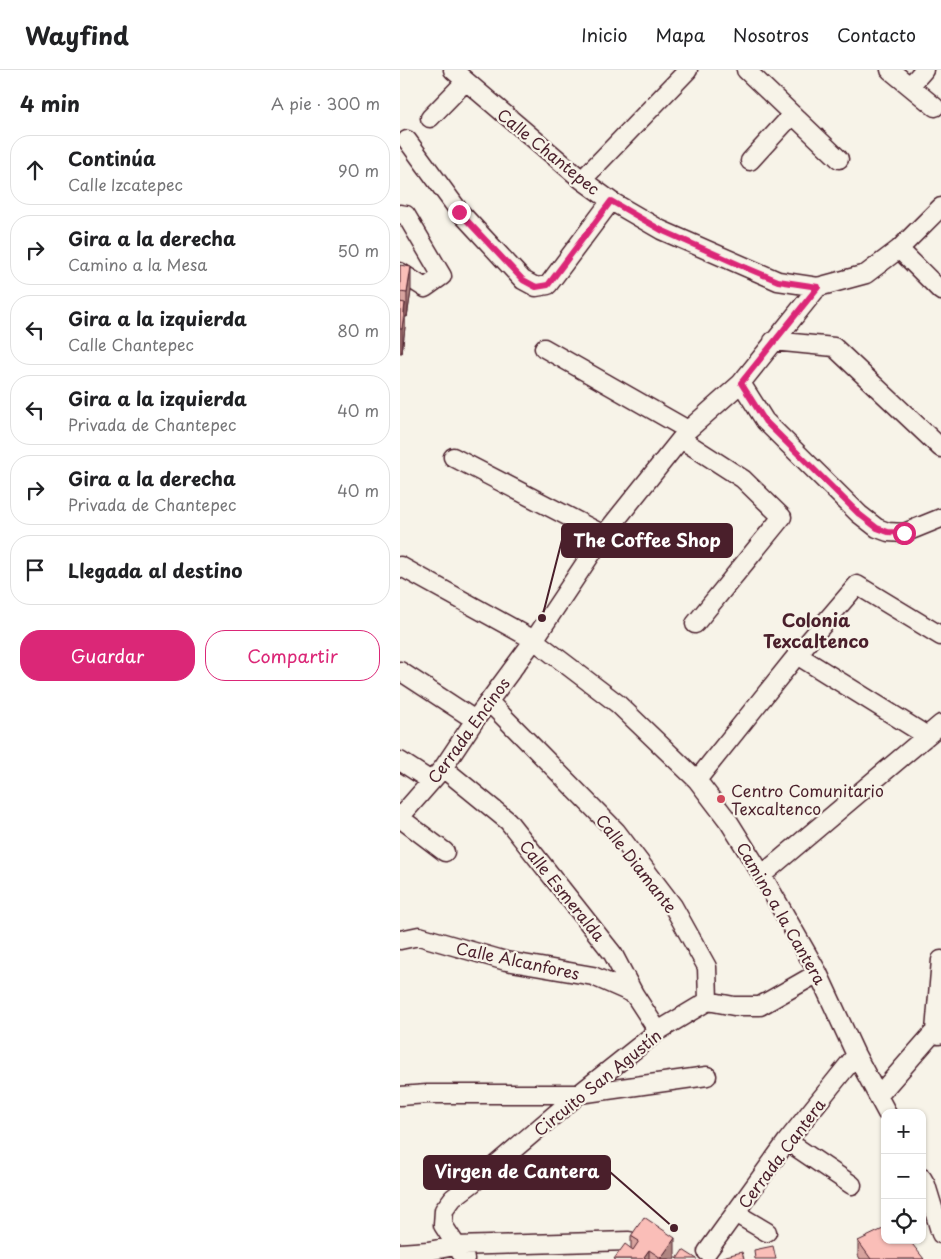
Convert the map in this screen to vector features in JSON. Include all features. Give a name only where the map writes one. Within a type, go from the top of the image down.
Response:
[{"type":"street","points":[[582,180],[688,70]]},
{"type":"street","points":[[746,70],[839,159]]},
{"type":"street","points":[[890,70],[935,107]]},
{"type":"street","points":[[910,86],[924,70]]},
{"type":"street","points":[[430,118],[459,76]]},
{"type":"street","name":"Calle Chantepec","points":[[459,76],[582,180],[611,201],[661,230],[778,281],[818,287],[866,274],[899,249],[941,206]]},
{"type":"street","points":[[750,161],[792,115]]},
{"type":"street","points":[[407,140],[459,212],[523,280],[536,287],[548,285],[611,201]]},
{"type":"street","points":[[400,214],[406,215],[442,276],[425,288],[400,272]]},
{"type":"street","points":[[899,249],[941,291]]},
{"type":"street","name":"Cerrada Encinos","points":[[400,818],[444,768],[475,720],[534,640],[604,535],[684,434],[741,383],[818,287]]},
{"type":"street","points":[[773,342],[834,347],[941,448]]},
{"type":"street","points":[[544,348],[684,434],[742,479],[782,517],[695,624]]},
{"type":"street","points":[[741,383],[765,421],[859,514],[877,528],[888,532],[904,533],[941,518]]},
{"type":"street","points":[[453,457],[604,535]]},
{"type":"street","name":"Camino a la Cantera","points":[[400,566],[534,640],[618,704],[697,780],[729,822],[762,875],[818,973],[856,1055],[885,1109]]},
{"type":"street","points":[[697,780],[857,585],[941,636]]},
{"type":"street","points":[[798,655],[927,736]]},
{"type":"street","points":[[400,670],[475,720]]},
{"type":"street","name":"Calle Diamante","points":[[489,702],[616,831],[673,906],[707,967],[708,1001]]},
{"type":"street","points":[[762,875],[941,724]]},
{"type":"street","points":[[400,762],[431,781]]},
{"type":"street","name":"Calle Esmeralda","points":[[444,768],[508,821],[613,954],[634,994],[658,1031]]},
{"type":"street","points":[[400,818],[445,852]]},
{"type":"street","name":"Calle Alcanfores","points":[[400,940],[419,936],[506,961],[593,976],[634,994]]},
{"type":"street","points":[[878,1096],[939,1031],[941,960]]},
{"type":"street","points":[[708,1001],[734,1006],[760,1006],[818,973]]},
{"type":"street","name":"Circuito San Agustín","points":[[460,1253],[443,1225],[444,1210],[453,1198],[658,1031],[708,1001]]},
{"type":"street","name":"Cerrada Cantera","points":[[707,1252],[787,1141],[856,1055]]},
{"type":"street","points":[[400,1096],[427,1094],[579,1094],[707,1076]]},
{"type":"street","points":[[787,1141],[852,1185]]},
{"type":"street","points":[[926,1185],[941,1234]]},
{"type":"street","points":[[735,1213],[767,1232]]},
{"type":"street","points":[[400,1253],[428,1251],[460,1253],[629,1241]]},
{"type":"building","points":[[400,265],[411,267],[407,293],[400,292]]},
{"type":"building","points":[[400,302],[405,303],[402,329],[400,329]]},
{"type":"building","points":[[644,1217],[675,1238],[661,1258],[649,1250],[644,1257],[647,1259],[614,1259],[625,1244],[633,1250],[639,1241],[631,1236]]},
{"type":"building","points":[[881,1230],[881,1244],[912,1244],[924,1259],[871,1259],[858,1241]]},
{"type":"building","points":[[773,1246],[776,1259],[755,1259],[754,1250]]},
{"type":"building","points":[[683,1250],[697,1259],[677,1259]]},
{"type":"building","points":[[742,1252],[744,1259],[723,1259],[722,1257]]},
{"type":"place","name":"The Coffee Shop","points":[[542,618]]},
{"type":"place","name":"Centro Comunitario Texcaltenco","points":[[721,799]]},
{"type":"place","name":"Virgen de Cantera","points":[[674,1228]]},
{"type":"district","name":"Colonia Texcaltenco","points":[[816,629]]},
{"type":"route","points":[[459,212],[523,280],[536,287],[548,285],[611,201],[661,230],[778,281],[818,287],[741,383],[765,421],[859,514],[877,528],[888,532],[904,533]]}]
